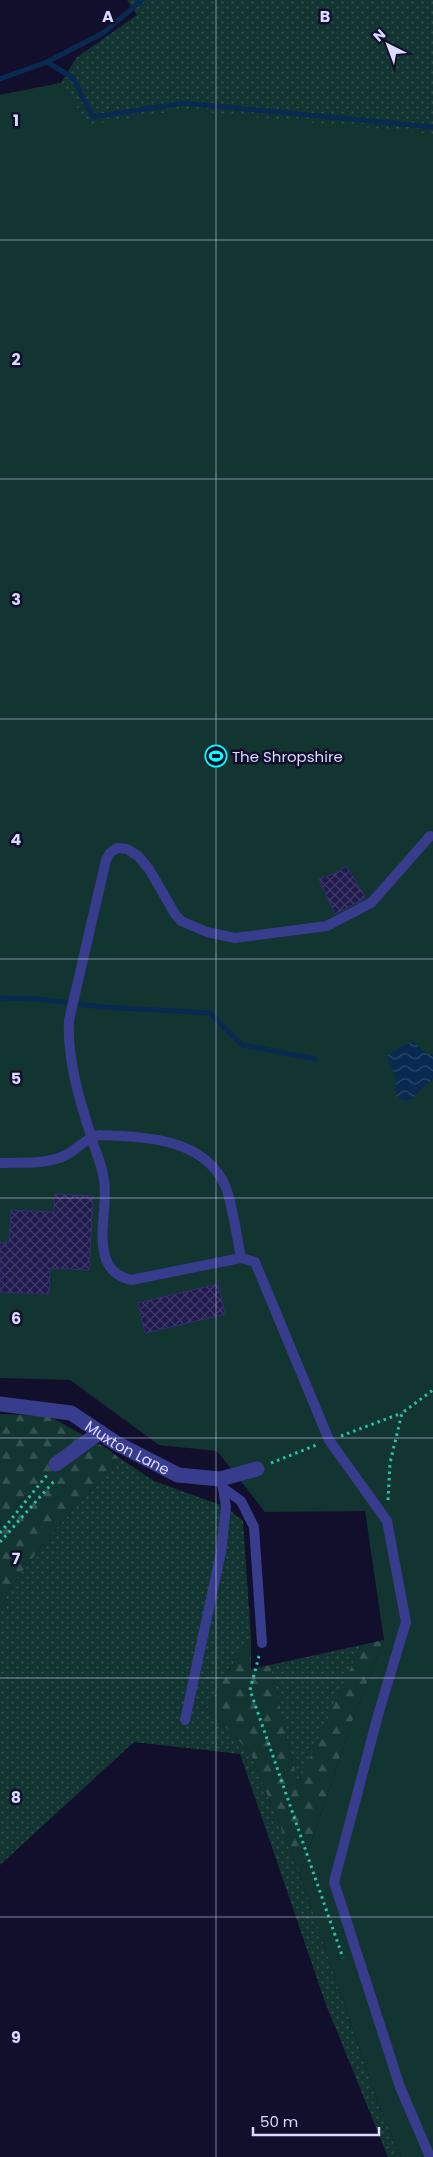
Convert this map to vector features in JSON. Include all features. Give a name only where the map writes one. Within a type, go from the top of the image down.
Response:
[{"type":"street","name":"Muxton Lane","points":[[0,1404],[71,1413],[116,1443],[178,1475],[222,1483],[257,1469]]},
{"type":"street","points":[[56,1471],[100,1432]]},
{"type":"lane","points":[[430,836],[371,902],[327,926],[235,938],[207,932],[181,921],[175,914],[149,868],[138,856],[127,849],[117,848],[110,853],[106,860],[69,1020],[68,1038],[73,1066],[104,1181],[102,1238],[105,1256],[111,1270],[119,1277],[131,1280],[241,1258],[254,1262],[329,1440],[387,1521],[406,1622],[378,1715],[334,1882],[400,2087],[430,2157]]},
{"type":"lane","points":[[0,1164],[52,1160],[66,1155],[91,1137],[99,1135],[154,1138],[189,1149],[207,1161],[225,1185],[241,1258]]},
{"type":"lane","points":[[222,1483],[241,1501],[254,1526],[262,1643]]},
{"type":"lane","points":[[185,1720],[221,1552],[226,1507],[222,1483]]},
{"type":"path","points":[[387,1521],[390,1463],[402,1413],[433,1390]]},
{"type":"path","points":[[0,1533],[56,1471]]},
{"type":"path","points":[[0,1542],[56,1471]]},
{"type":"path","points":[[262,1643],[250,1690],[344,1960]]},
{"type":"green space","points":[[127,0],[433,0],[433,134],[373,129],[0,317],[0,95],[61,83],[76,58],[137,15]]},
{"type":"green space","name":"The Shropshire","points":[[61,83],[89,125],[182,110],[433,134],[433,2157],[401,2157],[378,2103],[300,1875],[355,1713],[384,1640],[365,1511],[265,1512],[217,1451],[159,1445],[70,1380],[0,1378],[0,95]]},
{"type":"green space","points":[[0,1414],[49,1416],[108,1449],[118,1457],[46,1540],[8,1591],[0,1614]]},
{"type":"green space","points":[[118,1457],[154,1481],[226,1507],[243,1521],[251,1638],[228,1671],[207,1709],[250,1752],[300,1875],[378,2103],[401,2157],[388,2157],[325,2002],[240,1754],[134,1742],[0,1865],[0,1614],[8,1591],[46,1540]]},
{"type":"green space","points":[[251,1638],[251,1669],[270,1665],[298,1784],[361,1645],[384,1640],[355,1713],[300,1875],[250,1752],[207,1709],[228,1671]]},
{"type":"green space","points":[[361,1645],[298,1785],[270,1665]]},
{"type":"water","points":[[413,1042],[427,1054],[433,1054],[433,1078],[413,1098],[406,1101],[397,1097],[395,1089],[396,1078],[387,1056],[404,1045]]},
{"type":"building","points":[[346,866],[366,898],[335,914],[319,879],[336,873]]},
{"type":"building","points":[[55,1194],[93,1196],[89,1270],[50,1268],[49,1294],[0,1292],[0,1242],[9,1243],[11,1210],[54,1212]]},
{"type":"building","points":[[218,1284],[225,1314],[145,1333],[138,1303]]},
{"type":"waterway","points":[[0,79],[47,62],[103,33],[142,0]]},
{"type":"waterway","points":[[47,62],[73,78],[93,117],[184,103],[433,127]]},
{"type":"waterway","points":[[0,998],[38,999],[102,1007],[210,1013],[242,1045],[315,1059]]},
{"type":"place","name":"The Shropshire","points":[[216,756]]}]
